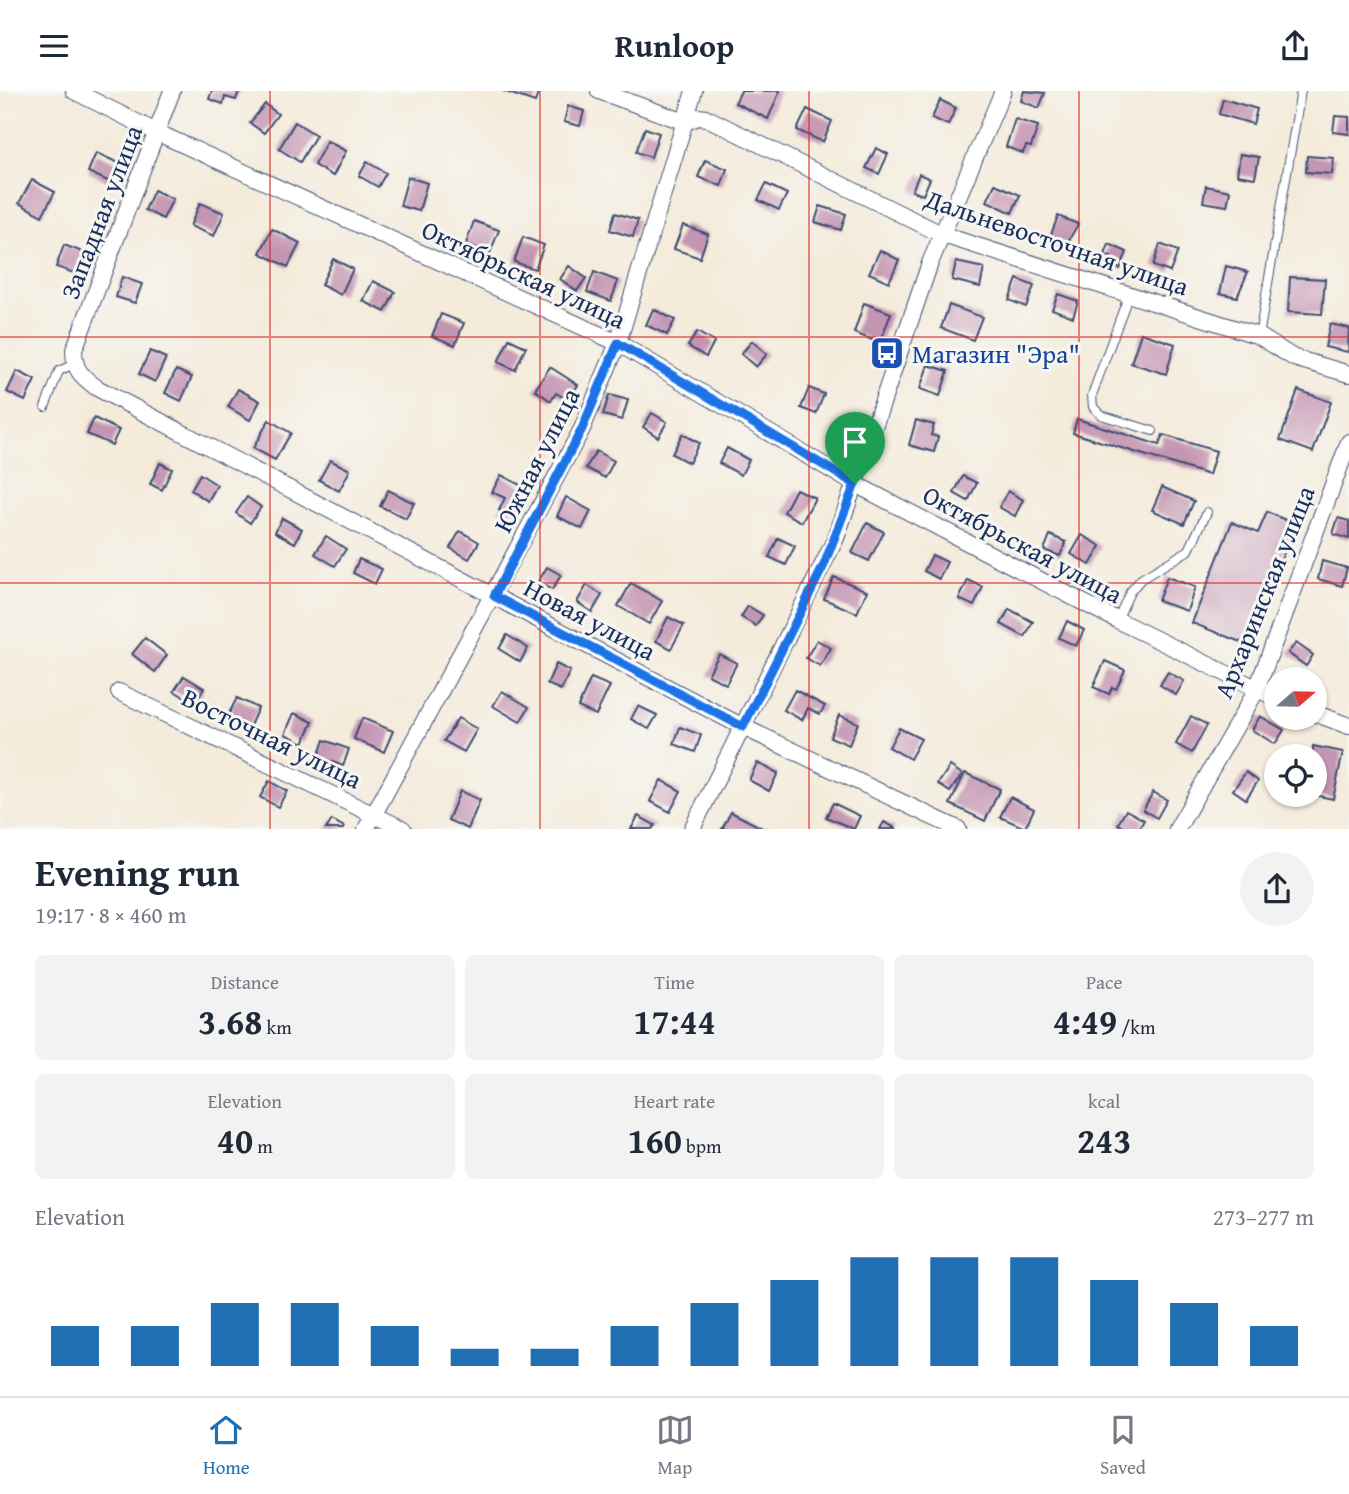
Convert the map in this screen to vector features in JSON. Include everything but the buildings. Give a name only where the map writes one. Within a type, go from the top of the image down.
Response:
[{"type":"street","name":"Октябрьская улица","points":[[74,91],[158,133],[618,343],[855,484],[1117,621],[1264,694]]},
{"type":"street","name":"Западная улица","points":[[74,357],[172,91]]},
{"type":"street","name":"Дальневосточная улица","points":[[599,91],[685,122],[698,117],[717,122],[943,235],[1259,337],[1294,358],[1349,374]]},
{"type":"street","name":"Южная улица","points":[[366,829],[582,429],[618,343],[694,91]]},
{"type":"street","points":[[692,829],[824,565],[855,484],[930,263],[1003,91]]},
{"type":"street","name":"Новая улица","points":[[74,357],[80,375],[97,388],[743,727],[958,829]]},
{"type":"street","name":"Архаринская улица","points":[[1177,829],[1256,691],[1349,442]]},
{"type":"street","name":"Восточная улица","points":[[119,692],[403,829]]},
{"type":"street","points":[[1327,718],[1349,726]]},
{"type":"lane","points":[[1259,337],[1301,91]]},
{"type":"lane","points":[[1129,294],[1092,395],[1093,407],[1101,415],[1153,431]]},
{"type":"lane","points":[[44,407],[59,371],[74,357]]},
{"type":"lane","points":[[1117,621],[1130,592],[1141,579],[1189,551],[1207,512]]},
{"type":"place","name":"Магазин \"Эра\"","points":[[887,353]]},
{"type":"route","points":[[618,343],[855,484],[824,565],[743,727],[494,596],[582,429],[618,343]]}]
